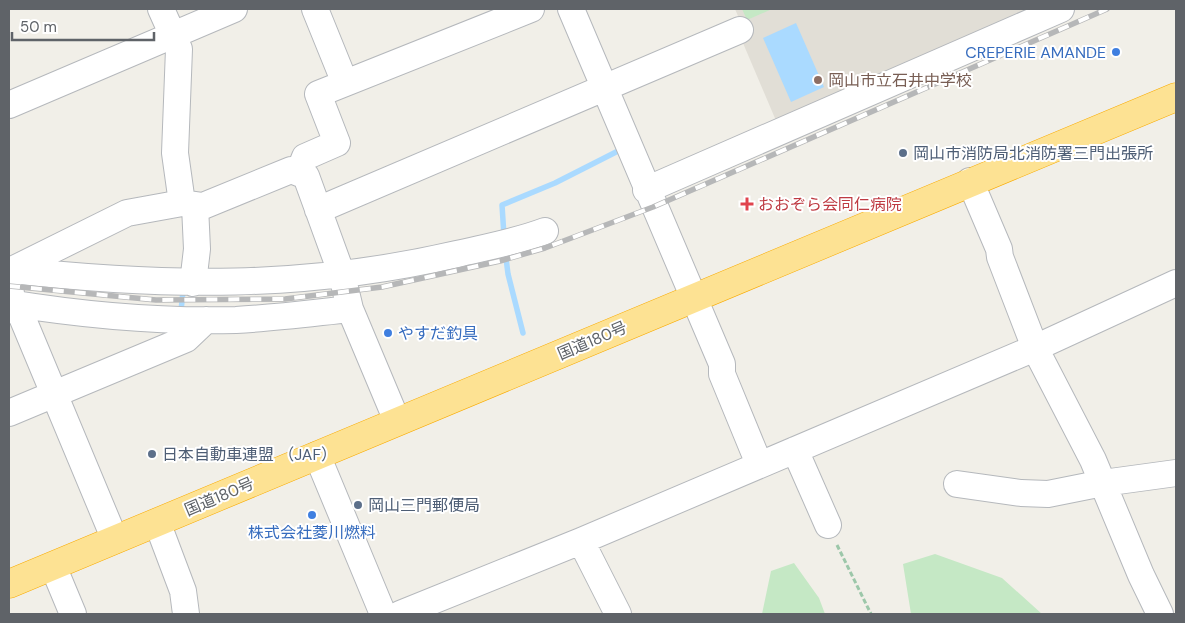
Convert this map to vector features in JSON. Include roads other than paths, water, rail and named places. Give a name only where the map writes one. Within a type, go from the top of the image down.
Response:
[{"type":"highway","name":"国道180号","points":[[9,584],[970,181],[1176,97]]},
{"type":"street","points":[[161,9],[179,49],[175,153],[189,204],[197,249],[192,283]]},
{"type":"street","points":[[9,105],[234,9]]},
{"type":"street","points":[[315,9],[344,84]]},
{"type":"street","points":[[299,172],[305,157],[337,143],[318,94],[531,9]]},
{"type":"street","points":[[571,9],[646,190],[722,364],[722,374],[759,464]]},
{"type":"street","points":[[646,190],[1061,9]]},
{"type":"street","points":[[318,210],[740,30]]},
{"type":"street","points":[[10,269],[127,213],[189,204],[203,206],[292,170],[299,172],[306,176],[342,275],[350,309],[397,421]]},
{"type":"street","points":[[970,181],[999,249],[1000,257],[1035,348],[1103,483],[1141,575],[1160,614]]},
{"type":"street","points":[[10,269],[108,279],[192,283],[268,282],[342,275],[416,263],[518,241],[544,231]]},
{"type":"street","points":[[10,269],[10,303],[22,317],[115,540]]},
{"type":"street","points":[[317,455],[400,614],[584,547],[759,464],[797,455],[1176,283]]},
{"type":"street","points":[[10,303],[87,313],[206,320],[238,320],[350,309]]},
{"type":"street","points":[[9,413],[186,339],[206,320]]},
{"type":"street","points":[[797,455],[828,525]]},
{"type":"street","points":[[956,484],[1021,493],[1048,494],[1103,483],[1176,473]]},
{"type":"street","points":[[157,522],[183,590],[186,614]]},
{"type":"street","points":[[584,547],[618,614]]},
{"type":"street","points":[[53,566],[73,614]]},
{"type":"water","points":[[796,23],[824,87],[791,102],[763,38]]},
{"type":"waterway","points":[[504,236],[502,205],[555,183],[622,149]]},
{"type":"waterway","points":[[505,250],[508,274],[523,333]]},
{"type":"waterway","points":[[181,311],[183,291]]},
{"type":"railway","points":[[9,286],[156,300],[285,299],[382,287],[500,261],[545,248],[653,207],[1107,9]]},
{"type":"place","name":"CREPERIE AMANDE","points":[[1116,52]]},
{"type":"place","name":"岡山市立石井中学校","points":[[818,80]]},
{"type":"place","name":"岡山市消防局北消防署三門出張所","points":[[903,153]]},
{"type":"place","name":"おおぞら会同仁病院","points":[[747,204]]},
{"type":"place","name":"やすだ釣具","points":[[388,333]]},
{"type":"place","name":"日本自動車連盟 （JAF）","points":[[152,454]]},
{"type":"place","name":"岡山三門郵便局","points":[[358,505]]},
{"type":"place","name":"株式会社菱川燃料","points":[[312,515]]}]
